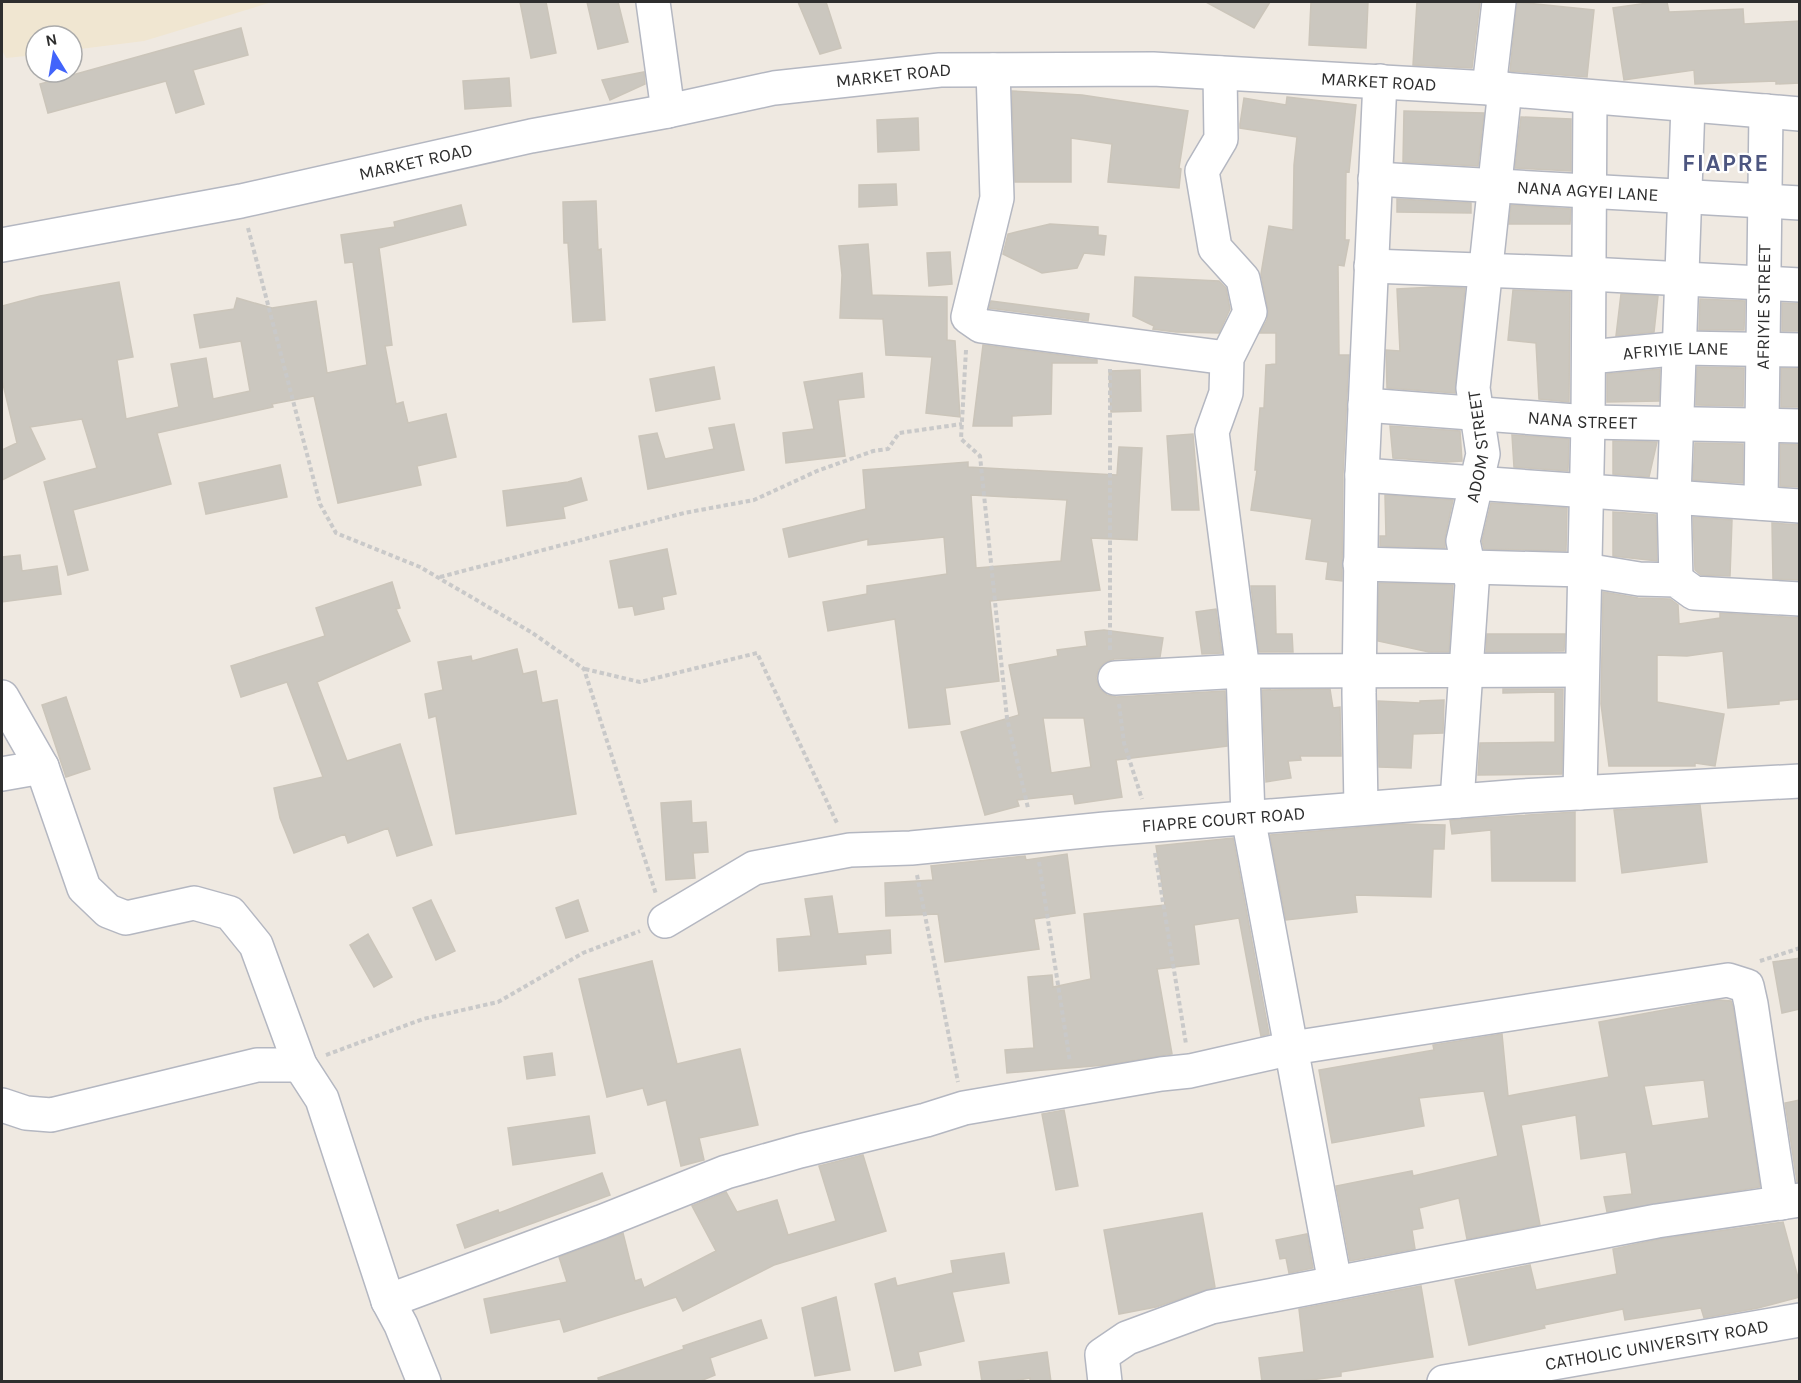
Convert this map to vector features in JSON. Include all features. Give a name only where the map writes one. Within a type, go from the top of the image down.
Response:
[{"type":"street","points":[[653,2],[668,111]]},
{"type":"street","name":"ADOM STREET","points":[[1457,801],[1472,584],[1463,541],[1483,454],[1473,388],[1495,186],[1499,2]]},
{"type":"street","name":"MARKET ROAD","points":[[2,245],[241,201],[531,136],[668,111],[774,88],[940,70],[1153,69],[1497,88],[1590,98],[1800,114]]},
{"type":"street","points":[[993,70],[997,198],[968,316],[981,326],[1227,358]]},
{"type":"street","points":[[1220,73],[1221,139],[1202,171],[1215,248],[1243,279],[1250,312],[1227,358],[1226,393],[1212,432],[1243,670],[1248,817],[1293,1048],[1335,1283]]},
{"type":"street","points":[[1361,808],[1359,672],[1362,475],[1380,81]]},
{"type":"street","points":[[1580,793],[1589,357],[1590,98]]},
{"type":"street","points":[[1676,580],[1674,497],[1688,105]]},
{"type":"street","name":"AFRIYIE STREET","points":[[1761,503],[1766,111]]},
{"type":"street","name":"NANA AGYEI LANE","points":[[1375,179],[1800,203]]},
{"type":"street","points":[[1371,266],[1800,285]]},
{"type":"street","name":"AFRIYIE LANE","points":[[1589,357],[1679,349],[1800,350]]},
{"type":"street","name":"NANA STREET","points":[[1365,405],[1588,422],[1800,426]]},
{"type":"street","points":[[1362,475],[1800,506]]},
{"type":"street","points":[[1360,564],[1585,570],[1639,579],[1676,580],[1694,593],[1800,599]]},
{"type":"street","points":[[1115,678],[1243,670],[1359,672],[1582,670]]},
{"type":"street","points":[[2,697],[42,767],[84,888],[108,911],[126,918],[194,903],[230,912],[256,945],[300,1065],[322,1099],[387,1301],[401,1325],[424,1382]]},
{"type":"street","points":[[2,774],[42,767]]},
{"type":"street","name":"FIAPRE COURT ROAD","points":[[665,921],[754,868],[849,850],[911,848],[1150,825],[1457,801],[1800,782]]},
{"type":"street","points":[[387,1301],[602,1222],[712,1177],[800,1151],[926,1120],[964,1108],[1190,1071],[1293,1048],[1728,980],[1747,986],[1790,1201],[1657,1221],[1211,1307],[1127,1338],[1102,1355],[1105,1382]]},
{"type":"street","points":[[2,1105],[26,1113],[51,1115],[257,1065],[300,1065]]},
{"type":"street","name":"CATHOLIC UNIVERSITY ROAD","points":[[1444,1382],[1800,1320]]},
{"type":"path","points":[[241,201],[320,504],[336,533],[420,567],[531,632],[584,669],[640,682],[757,653],[849,850]]},
{"type":"path","points":[[968,316],[961,439],[980,456],[1007,718],[1035,836],[1073,1089]]},
{"type":"path","points":[[1110,343],[1109,645],[1124,743],[1150,825],[1190,1071]]},
{"type":"path","points":[[438,578],[684,513],[754,500],[817,471],[873,451],[888,449],[899,433],[962,424]]},
{"type":"path","points":[[300,1065],[423,1019],[498,1002],[583,954],[665,921],[584,669]]},
{"type":"path","points":[[911,848],[964,1108]]},
{"type":"shaded area","points":[[2,2],[272,2],[144,41],[84,48],[84,24],[24,24],[24,56],[6,58],[2,50]]},
{"type":"building","points":[[520,2],[546,2],[556,53],[531,58]]},
{"type":"building","points":[[587,2],[618,2],[628,42],[598,49]]},
{"type":"building","points":[[798,2],[826,2],[841,48],[820,54]]},
{"type":"building","points":[[1206,2],[1270,2],[1254,28]]},
{"type":"building","points":[[1311,2],[1368,2],[1366,48],[1309,45]]},
{"type":"building","points":[[1417,2],[1480,2],[1472,68],[1413,65]]},
{"type":"building","points":[[1517,2],[1594,10],[1587,77],[1510,71]]},
{"type":"building","points":[[1667,2],[1669,12],[1743,9],[1744,24],[1800,21],[1800,83],[1776,84],[1776,81],[1695,84],[1694,70],[1624,80],[1613,8]]},
{"type":"building","points":[[241,28],[248,55],[193,70],[204,104],[176,113],[166,81],[48,113],[40,84],[84,84],[84,72]]},
{"type":"building","points":[[644,72],[645,84],[610,100],[602,80]]},
{"type":"building","points":[[509,78],[511,106],[465,109],[463,81]]},
{"type":"building","points":[[1012,91],[1082,95],[1188,111],[1179,168],[1181,169],[1179,188],[1108,182],[1112,144],[1071,138],[1071,182],[1015,182]]},
{"type":"building","points":[[1287,97],[1356,105],[1349,172],[1346,171],[1345,240],[1349,240],[1344,266],[1338,265],[1339,355],[1349,355],[1343,474],[1342,581],[1326,579],[1328,562],[1306,559],[1312,519],[1251,510],[1257,470],[1255,470],[1260,408],[1264,408],[1266,365],[1276,364],[1276,333],[1260,333],[1267,320],[1268,309],[1261,274],[1269,226],[1293,230],[1297,137],[1240,128],[1240,124],[1244,98],[1286,105]]},
{"type":"building","points":[[1404,111],[1484,113],[1478,166],[1403,162]]},
{"type":"building","points":[[1521,117],[1571,119],[1571,171],[1515,168]]},
{"type":"building","points":[[918,118],[919,150],[878,152],[877,120]]},
{"type":"building","points":[[896,184],[897,205],[859,207],[859,185]]},
{"type":"building","points":[[1397,199],[1471,203],[1471,213],[1397,212]]},
{"type":"building","points":[[596,201],[605,320],[573,322],[568,243],[564,243],[563,202]]},
{"type":"building","points":[[461,205],[466,225],[379,248],[392,345],[385,346],[396,404],[403,402],[408,423],[446,414],[456,457],[417,466],[421,485],[338,503],[314,396],[272,404],[273,407],[157,433],[171,484],[73,510],[88,570],[68,575],[44,482],[97,468],[82,419],[30,427],[45,459],[2,480],[2,450],[17,443],[2,380],[2,306],[40,296],[119,282],[133,357],[117,360],[126,419],[179,407],[171,364],[206,358],[213,399],[250,391],[241,341],[200,348],[194,315],[234,309],[237,298],[272,308],[316,301],[327,373],[367,365],[353,262],[345,263],[341,235],[395,227],[394,222]]},
{"type":"building","points":[[1511,205],[1571,209],[1570,224],[1509,224]]},
{"type":"building","points":[[1050,224],[1098,227],[1098,235],[1106,236],[1104,255],[1084,253],[1077,268],[1042,273],[1003,254],[1008,234]]},
{"type":"building","points":[[868,244],[872,295],[947,297],[947,340],[955,341],[960,417],[926,413],[932,357],[886,355],[883,319],[840,318],[842,275],[839,246]]},
{"type":"building","points":[[950,252],[952,284],[929,286],[927,253]]},
{"type":"building","points":[[1135,277],[1219,281],[1226,288],[1230,309],[1219,333],[1153,329],[1154,326],[1133,316]]},
{"type":"building","points":[[1465,288],[1455,393],[1387,388],[1386,350],[1400,351],[1397,289]]},
{"type":"building","points":[[1513,290],[1570,292],[1569,402],[1539,399],[1536,343],[1508,340]]},
{"type":"building","points":[[1621,294],[1658,296],[1654,332],[1616,336]]},
{"type":"building","points":[[1700,299],[1745,301],[1744,330],[1699,330]]},
{"type":"building","points":[[991,301],[1089,314],[1088,321],[989,308]]},
{"type":"building","points":[[1782,303],[1800,304],[1800,331],[1782,331]]},
{"type":"building","points":[[983,345],[1097,360],[1097,363],[1052,363],[1051,414],[1012,416],[1012,426],[973,426]]},
{"type":"building","points":[[714,367],[720,399],[656,411],[650,379]]},
{"type":"building","points":[[1697,367],[1744,368],[1743,406],[1696,405]]},
{"type":"building","points":[[1781,368],[1800,369],[1800,407],[1781,407]]},
{"type":"building","points":[[1660,369],[1659,401],[1607,402],[1607,374]]},
{"type":"building","points":[[1140,370],[1141,411],[1111,412],[1109,371]]},
{"type":"building","points":[[862,373],[864,397],[838,400],[845,456],[786,463],[783,433],[814,429],[804,382]]},
{"type":"building","points":[[734,424],[744,470],[648,489],[639,436],[657,433],[665,459],[714,449],[709,428]]},
{"type":"building","points":[[1390,426],[1460,431],[1462,461],[1393,458]]},
{"type":"building","points":[[1193,434],[1199,510],[1172,510],[1167,436]]},
{"type":"building","points":[[1512,435],[1569,439],[1568,471],[1514,467]]},
{"type":"building","points":[[1613,441],[1657,442],[1649,477],[1613,474]]},
{"type":"building","points":[[1695,443],[1743,444],[1743,483],[1693,480]]},
{"type":"building","points":[[1780,444],[1800,445],[1800,487],[1780,486]]},
{"type":"building","points":[[1119,447],[1142,448],[1137,540],[1091,538],[1100,590],[990,601],[999,681],[945,688],[950,724],[909,728],[895,619],[828,631],[823,602],[867,594],[867,586],[947,574],[944,537],[868,545],[868,539],[789,557],[783,529],[866,509],[863,470],[968,462],[968,467],[1117,475]],"holes":[[[971,495],[1067,500],[1061,561],[976,568]]]},
{"type":"building","points":[[280,465],[287,497],[206,514],[199,483]]},
{"type":"building","points":[[581,478],[587,500],[563,507],[565,518],[507,526],[503,491],[568,482]]},
{"type":"building","points":[[1385,495],[1453,500],[1445,537],[1445,548],[1380,546],[1380,536],[1386,536]]},
{"type":"building","points":[[1491,503],[1567,508],[1566,551],[1484,549],[1482,541]]},
{"type":"building","points":[[1613,512],[1656,515],[1657,561],[1613,556]]},
{"type":"building","points":[[1693,517],[1732,520],[1730,576],[1701,575],[1695,570]]},
{"type":"building","points":[[1772,523],[1800,525],[1800,580],[1773,579]]},
{"type":"building","points":[[667,549],[676,594],[662,597],[664,609],[635,615],[633,606],[619,608],[610,561]]},
{"type":"building","points":[[20,555],[22,571],[57,566],[61,594],[2,602],[2,557]]},
{"type":"building","points":[[392,582],[400,608],[396,609],[410,641],[317,682],[347,761],[400,744],[432,845],[397,856],[388,828],[348,843],[345,834],[294,853],[280,818],[274,788],[323,777],[287,682],[241,697],[231,666],[325,636],[316,608]]},
{"type":"building","points":[[1379,583],[1453,585],[1449,652],[1429,652],[1378,641]]},
{"type":"building","points":[[1251,586],[1275,586],[1276,634],[1292,634],[1293,652],[1259,652]]},
{"type":"building","points":[[1603,592],[1638,598],[1670,599],[1678,605],[1679,624],[1720,618],[1720,613],[1800,618],[1800,699],[1779,701],[1779,704],[1728,708],[1723,651],[1687,656],[1657,655],[1657,702],[1724,714],[1715,766],[1695,763],[1695,766],[1609,766],[1601,704]]},
{"type":"building","points":[[1216,609],[1222,653],[1202,654],[1196,612]]},
{"type":"building","points":[[1104,630],[1163,638],[1160,657],[1114,659],[1104,663],[1098,670],[1096,678],[1100,689],[1107,695],[1116,697],[1225,691],[1227,746],[1116,760],[1122,797],[1075,804],[1073,794],[1017,800],[1019,806],[985,815],[961,732],[1019,715],[1009,665],[1058,656],[1057,650],[1087,646],[1085,632]],"holes":[[[1043,718],[1084,718],[1091,767],[1051,773]]]},
{"type":"building","points":[[1487,634],[1565,634],[1564,651],[1486,652]]},
{"type":"building","points":[[517,649],[523,674],[536,671],[542,703],[557,700],[576,814],[456,834],[436,716],[429,718],[425,694],[443,690],[438,662],[471,656],[472,661]]},
{"type":"building","points":[[1330,689],[1333,708],[1340,707],[1341,756],[1300,756],[1301,760],[1288,761],[1291,778],[1266,782],[1262,690]]},
{"type":"building","points":[[1503,689],[1563,689],[1562,774],[1478,775],[1480,743],[1555,742],[1555,692],[1503,693]]},
{"type":"building","points":[[66,697],[90,769],[66,777],[42,705]]},
{"type":"building","points":[[1444,700],[1443,733],[1413,734],[1411,768],[1379,767],[1378,701],[1420,703],[1420,701]]},
{"type":"building","points":[[691,801],[692,823],[706,822],[708,852],[693,853],[695,878],[666,880],[661,803]]},
{"type":"building","points":[[1700,805],[1707,862],[1622,873],[1614,810]]},
{"type":"building","points":[[1575,812],[1575,881],[1492,881],[1491,830],[1452,834],[1450,820]]},
{"type":"building","points":[[1402,824],[1445,825],[1444,849],[1433,849],[1431,897],[1355,895],[1357,912],[1286,920],[1270,835]]},
{"type":"building","points":[[1233,838],[1269,1034],[1261,1036],[1239,918],[1194,925],[1199,964],[1157,969],[1172,1054],[1106,1065],[1007,1073],[1005,1050],[1034,1048],[1028,977],[1052,975],[1053,987],[1091,979],[1084,914],[1165,905],[1156,846]]},
{"type":"building","points":[[1067,854],[1075,913],[1034,919],[1039,949],[945,962],[938,914],[886,916],[885,883],[933,880],[931,866],[1025,856],[1026,860]]},
{"type":"building","points":[[832,896],[838,934],[890,930],[891,953],[865,955],[866,964],[779,971],[777,939],[811,936],[805,899]]},
{"type":"building","points":[[431,900],[455,951],[436,960],[413,908]]},
{"type":"building","points":[[578,900],[588,931],[566,938],[556,908]]},
{"type":"building","points":[[368,934],[392,977],[374,987],[350,945]]},
{"type":"building","points":[[1800,958],[1800,1009],[1782,1013],[1773,962]]},
{"type":"building","points":[[652,961],[677,1064],[740,1049],[758,1125],[699,1138],[704,1160],[681,1166],[666,1100],[648,1105],[643,1088],[607,1097],[579,979]]},
{"type":"building","points":[[1718,1000],[1731,1001],[1760,1187],[1607,1212],[1604,1197],[1632,1194],[1626,1152],[1581,1159],[1576,1115],[1521,1125],[1540,1225],[1467,1239],[1459,1198],[1419,1208],[1423,1228],[1412,1230],[1415,1249],[1350,1261],[1336,1186],[1412,1171],[1413,1176],[1498,1156],[1484,1091],[1419,1098],[1424,1126],[1332,1143],[1319,1070],[1434,1050],[1433,1045],[1502,1034],[1508,1096],[1609,1077],[1599,1022]],"holes":[[[1704,1080],[1709,1118],[1652,1126],[1644,1086]]]},
{"type":"building","points":[[552,1053],[555,1075],[527,1079],[524,1057]]},
{"type":"building","points":[[1800,1100],[1800,1182],[1797,1182],[1785,1103]]},
{"type":"building","points":[[1064,1110],[1078,1186],[1056,1190],[1042,1114]]},
{"type":"building","points":[[589,1116],[595,1153],[513,1165],[508,1128]]},
{"type":"building","points":[[863,1155],[886,1231],[774,1265],[683,1311],[676,1297],[564,1332],[560,1319],[491,1333],[484,1299],[567,1282],[559,1257],[623,1233],[635,1281],[641,1279],[644,1288],[716,1251],[692,1206],[726,1192],[737,1212],[777,1200],[788,1235],[836,1221],[819,1166]]},
{"type":"building","points":[[602,1173],[610,1195],[465,1248],[457,1225],[498,1210],[499,1213]]},
{"type":"building","points":[[1202,1213],[1215,1287],[1156,1307],[1119,1314],[1104,1230]]},
{"type":"building","points":[[1783,1222],[1800,1285],[1800,1297],[1704,1318],[1701,1308],[1625,1320],[1623,1309],[1544,1325],[1545,1328],[1469,1345],[1455,1280],[1530,1265],[1536,1290],[1617,1274],[1613,1249],[1660,1239]]},
{"type":"building","points":[[1307,1234],[1313,1268],[1289,1273],[1286,1258],[1280,1259],[1276,1240]]},
{"type":"building","points":[[1004,1253],[1009,1283],[952,1292],[964,1341],[918,1352],[921,1365],[895,1371],[875,1284],[895,1278],[897,1286],[953,1273],[951,1261]]},
{"type":"building","points":[[1421,1286],[1433,1357],[1341,1372],[1341,1376],[1295,1382],[1262,1382],[1259,1358],[1304,1352],[1299,1309]]},
{"type":"building","points":[[836,1297],[850,1370],[815,1376],[802,1308]]},
{"type":"building","points":[[761,1320],[767,1338],[710,1358],[715,1375],[698,1382],[599,1382],[598,1378]]},
{"type":"building","points":[[1047,1352],[1051,1382],[1030,1382],[1030,1378],[1008,1382],[982,1382],[979,1362]]},
{"type":"district","name":"FIAPRE","points":[[1726,163]]}]
